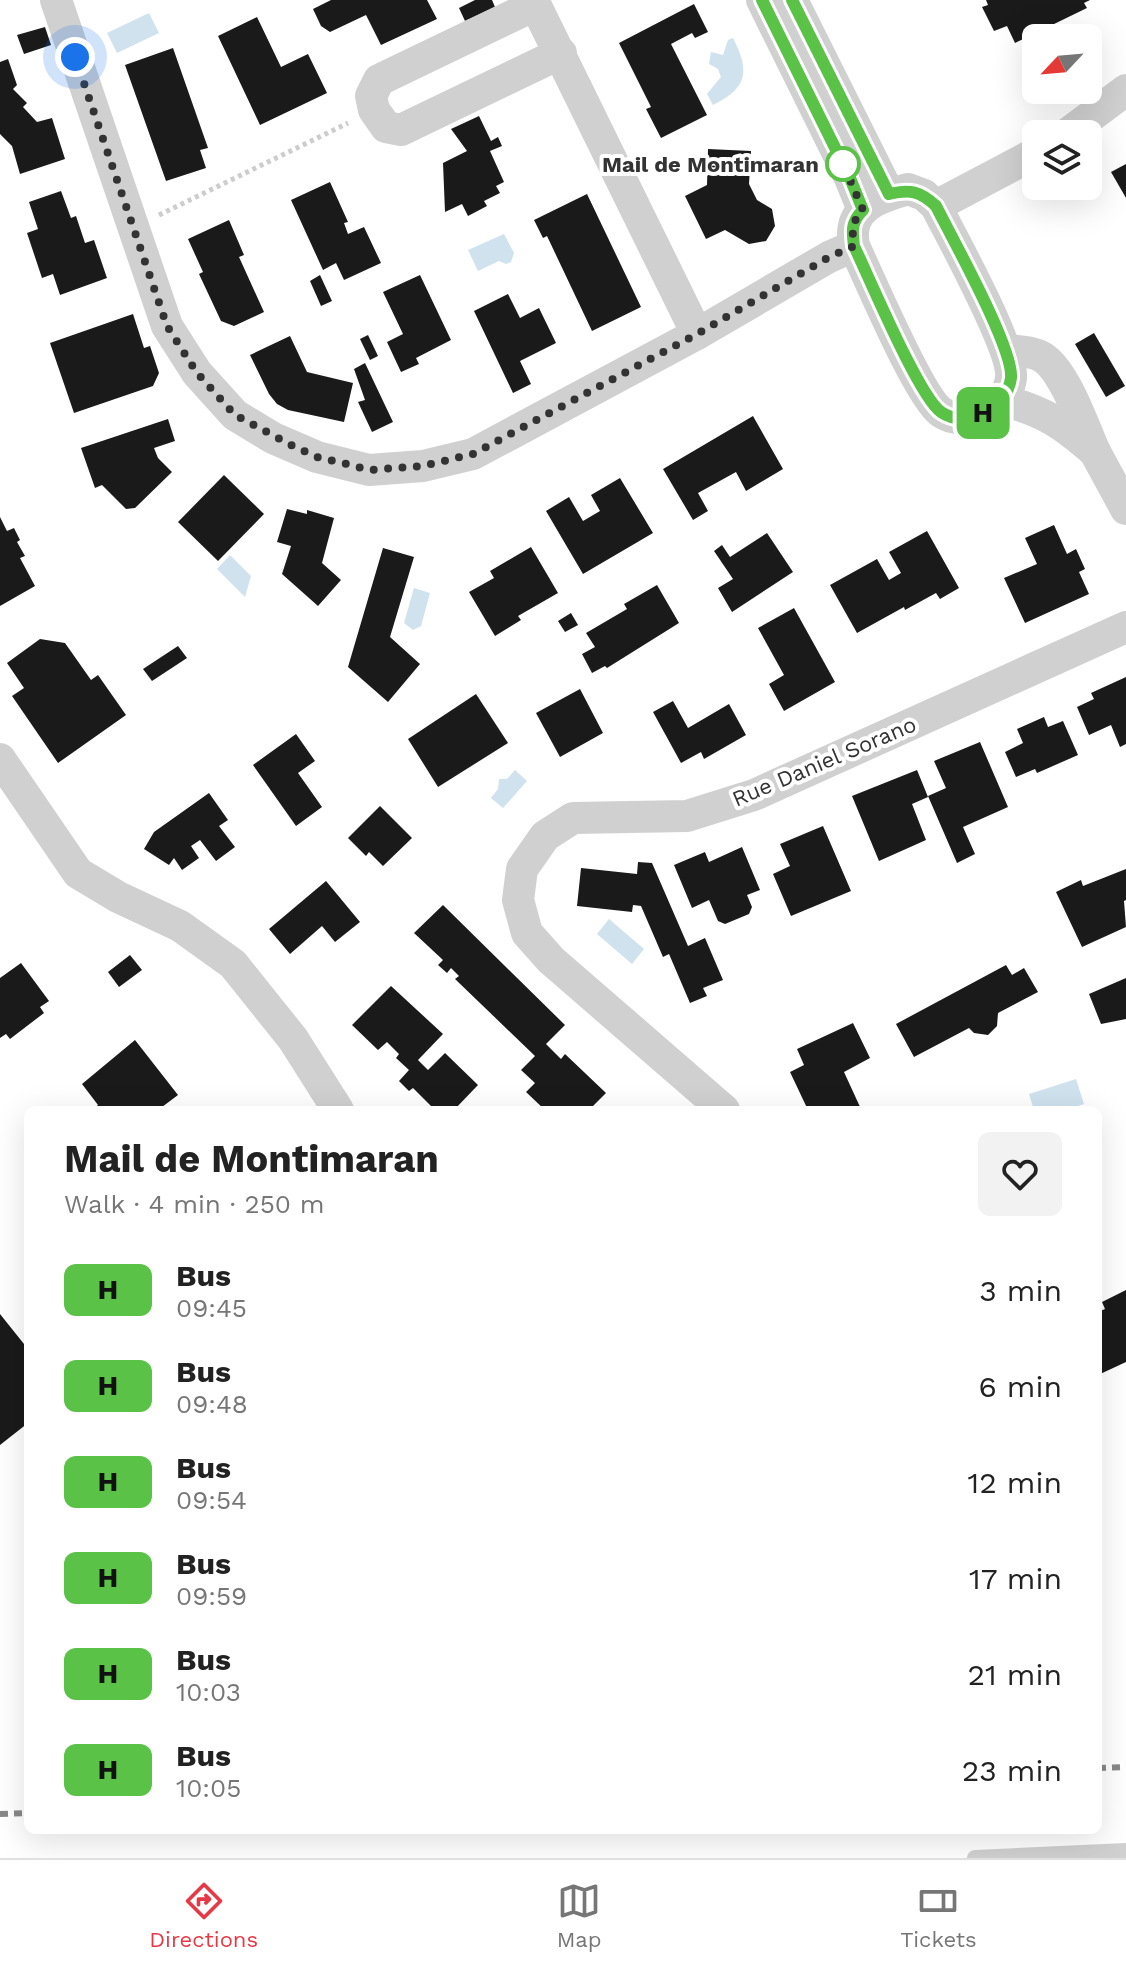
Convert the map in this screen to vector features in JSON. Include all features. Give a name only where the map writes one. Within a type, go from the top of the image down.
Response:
[{"type":"street","points":[[56,0],[167,326],[197,373],[235,415],[273,438],[317,457],[369,470],[423,466],[473,454],[854,246]]},
{"type":"street","points":[[762,0],[850,178],[876,202]]},
{"type":"street","points":[[792,0],[876,202]]},
{"type":"street","points":[[561,53],[401,130],[386,127],[374,110],[371,96],[379,80],[534,2],[561,53],[697,334]]},
{"type":"street","points":[[1086,120],[1126,90]]},
{"type":"street","points":[[936,206],[1022,160]]},
{"type":"street","points":[[908,189],[924,195],[936,206],[1007,350],[1011,380],[1002,400],[988,411],[959,419],[940,412],[922,389],[854,246],[851,230],[856,217],[876,202],[908,189]]},
{"type":"street","points":[[1007,350],[1041,355],[1054,368],[1126,509]]},
{"type":"street","points":[[1002,400],[1034,409],[1062,423],[1095,452]]},
{"type":"street","name":"Rue Daniel Sorano","points":[[719,1106],[551,960],[527,933],[518,900],[522,869],[545,836],[573,818],[687,816],[754,795],[1126,627]]},
{"type":"street","points":[[0,759],[78,873],[118,897],[180,926],[233,964],[293,1039],[335,1106]]},
{"type":"lane","points":[[975,1858],[1126,1851]]},
{"type":"path","points":[[134,227],[374,110]]},
{"type":"water","points":[[149,13],[159,33],[117,53],[107,33]]},
{"type":"water","points":[[733,38],[742,60],[742,78],[733,92],[713,105],[707,94],[721,77],[718,69],[709,64],[711,52],[723,55],[728,40]]},
{"type":"water","points":[[504,234],[514,253],[511,262],[506,264],[499,261],[478,271],[468,250]]},
{"type":"water","points":[[230,555],[251,576],[245,597],[217,569]]},
{"type":"water","points":[[414,588],[430,593],[421,626],[413,630],[404,623]]},
{"type":"water","points":[[515,770],[527,781],[503,808],[491,798],[498,789],[499,779],[507,779]]},
{"type":"water","points":[[609,919],[644,949],[632,964],[597,934]]},
{"type":"water","points":[[1076,1079],[1084,1104],[1033,1106],[1029,1094]]},
{"type":"building","points":[[331,0],[427,0],[437,19],[381,45],[366,15],[330,32],[321,26],[313,9]]},
{"type":"building","points":[[475,0],[492,0],[495,7],[465,21],[459,8]]},
{"type":"building","points":[[986,0],[1090,0],[1084,3],[1087,8],[1054,24],[1022,24],[1022,40],[1015,43],[1007,26],[994,31],[982,7],[988,5]]},
{"type":"building","points":[[694,4],[708,32],[695,38],[692,33],[671,44],[707,115],[661,138],[646,109],[651,107],[619,43]]},
{"type":"building","points":[[257,17],[281,67],[308,54],[327,93],[260,125],[218,36]]},
{"type":"building","points":[[45,27],[51,45],[24,54],[17,35]]},
{"type":"building","points":[[173,48],[208,148],[200,150],[206,168],[166,181],[125,65]]},
{"type":"building","points":[[8,59],[17,85],[13,89],[27,103],[23,107],[37,122],[52,118],[65,159],[20,174],[12,146],[0,134],[0,62]]},
{"type":"building","points":[[479,116],[491,141],[498,137],[502,146],[490,151],[504,182],[496,186],[500,193],[484,201],[487,206],[468,216],[462,204],[445,212],[443,163],[467,151],[451,129]]},
{"type":"building","points":[[708,149],[751,151],[749,184],[757,200],[772,209],[775,226],[766,241],[749,244],[725,230],[706,239],[685,196],[707,185]]},
{"type":"building","points":[[1126,164],[1126,198],[1111,172]]},
{"type":"building","points":[[330,182],[348,222],[344,223],[348,234],[364,227],[381,263],[344,280],[336,263],[323,270],[291,200]]},
{"type":"building","points":[[61,191],[71,218],[76,216],[85,243],[94,240],[107,278],[60,295],[53,274],[42,278],[27,233],[38,229],[29,202]]},
{"type":"building","points":[[587,194],[641,307],[592,331],[547,236],[543,238],[534,220]]},
{"type":"building","points":[[229,220],[244,255],[239,257],[264,312],[234,326],[221,321],[199,274],[203,272],[188,239]]},
{"type":"building","points":[[320,275],[332,301],[321,306],[310,281]]},
{"type":"building","points":[[420,275],[451,340],[416,358],[419,364],[401,372],[387,342],[403,334],[383,292]]},
{"type":"building","points":[[508,294],[520,318],[539,308],[556,343],[520,361],[531,384],[513,393],[474,311]]},
{"type":"building","points":[[133,314],[144,348],[150,346],[159,373],[153,386],[74,413],[50,343]]},
{"type":"building","points":[[1094,333],[1125,386],[1106,397],[1075,344]]},
{"type":"building","points":[[368,335],[378,356],[370,360],[360,339]]},
{"type":"building","points":[[290,336],[307,372],[353,383],[344,422],[288,410],[277,404],[269,394],[250,355]]},
{"type":"building","points":[[365,363],[393,422],[372,432],[358,402],[365,400],[354,369]]},
{"type":"building","points":[[753,416],[783,469],[746,491],[736,472],[698,493],[708,511],[693,520],[663,469]]},
{"type":"building","points":[[168,419],[175,441],[154,448],[158,458],[172,472],[135,508],[126,509],[102,485],[95,488],[81,448]]},
{"type":"building","points":[[224,475],[264,514],[218,561],[178,522]]},
{"type":"building","points":[[620,478],[653,533],[583,574],[546,511],[569,497],[583,521],[600,511],[591,495]]},
{"type":"building","points":[[287,509],[307,514],[307,510],[334,518],[322,563],[341,580],[318,606],[282,574],[291,546],[277,542]]},
{"type":"building","points":[[0,517],[7,531],[14,528],[25,556],[20,558],[35,586],[0,606]]},
{"type":"building","points":[[1054,525],[1067,554],[1076,549],[1085,569],[1079,572],[1089,594],[1025,623],[1004,578],[1037,564],[1025,538]]},
{"type":"building","points":[[927,531],[959,588],[940,599],[936,593],[905,610],[904,607],[857,633],[830,585],[877,559],[889,580],[901,573],[889,552]]},
{"type":"building","points":[[767,533],[793,572],[732,612],[718,588],[733,579],[714,551],[722,545],[730,557]]},
{"type":"building","points":[[531,547],[558,593],[518,616],[521,620],[495,636],[469,592],[494,578],[490,571]]},
{"type":"building","points":[[383,548],[414,557],[390,637],[420,664],[388,702],[348,667]]},
{"type":"building","points":[[657,585],[679,623],[607,668],[605,666],[592,673],[582,654],[595,647],[586,633],[627,609],[624,604]]},
{"type":"building","points":[[794,608],[835,682],[784,711],[769,684],[784,675],[758,628]]},
{"type":"building","points":[[571,613],[578,625],[565,632],[558,621]]},
{"type":"building","points":[[40,639],[65,643],[91,680],[98,675],[126,715],[58,763],[12,696],[24,688],[7,663]]},
{"type":"building","points":[[178,646],[187,658],[152,681],[143,669]]},
{"type":"building","points":[[1126,677],[1126,744],[1120,747],[1111,725],[1089,735],[1077,707],[1094,699],[1091,693]]},
{"type":"building","points":[[580,689],[603,733],[560,757],[536,713]]},
{"type":"building","points":[[476,694],[508,743],[438,787],[408,739]]},
{"type":"building","points":[[673,701],[688,728],[729,704],[746,735],[704,759],[701,752],[681,763],[653,712]]},
{"type":"building","points":[[1044,717],[1048,727],[1063,721],[1078,755],[1037,773],[1035,769],[1016,777],[1005,752],[1023,743],[1017,729]]},
{"type":"building","points":[[296,734],[315,761],[298,773],[322,807],[296,826],[253,765]]},
{"type":"building","points":[[980,742],[1008,807],[963,827],[975,854],[957,863],[928,796],[946,788],[934,761]]},
{"type":"building","points":[[917,770],[928,797],[912,804],[926,840],[879,861],[852,796]]},
{"type":"building","points":[[209,793],[228,820],[219,826],[235,847],[216,861],[200,840],[191,846],[199,858],[182,870],[174,858],[169,865],[144,849],[154,832]]},
{"type":"building","points":[[380,806],[412,838],[383,866],[369,852],[366,856],[348,838]]},
{"type":"building","points":[[823,826],[851,891],[791,916],[773,874],[790,866],[780,844]]},
{"type":"building","points":[[742,847],[760,890],[747,895],[752,907],[749,914],[725,924],[718,921],[709,900],[692,908],[674,865],[705,852],[709,862]]},
{"type":"building","points":[[638,862],[652,863],[688,946],[705,938],[723,980],[703,988],[707,996],[690,1003],[669,954],[663,957],[641,906],[633,905],[632,912],[577,906],[581,868],[637,874]]},
{"type":"building","points":[[1126,869],[1126,927],[1082,947],[1056,892],[1081,880],[1083,886]]},
{"type":"building","points":[[326,881],[360,922],[335,942],[322,926],[290,954],[269,929]]},
{"type":"building","points":[[443,905],[565,1025],[546,1044],[561,1059],[565,1054],[606,1093],[593,1106],[541,1106],[526,1092],[535,1083],[521,1070],[535,1056],[455,979],[459,976],[451,968],[447,973],[438,965],[443,960],[414,933]]},
{"type":"building","points":[[130,955],[142,970],[119,987],[108,972]]},
{"type":"building","points":[[21,963],[49,1001],[40,1007],[44,1013],[10,1039],[6,1034],[0,1038],[0,978]]},
{"type":"building","points":[[1006,965],[1012,975],[1024,968],[1038,992],[998,1013],[997,1026],[988,1035],[974,1033],[969,1028],[914,1057],[896,1024]]},
{"type":"building","points":[[1126,978],[1126,1019],[1101,1024],[1089,994]]},
{"type":"building","points":[[391,986],[443,1034],[418,1060],[428,1070],[445,1053],[478,1085],[458,1106],[431,1106],[413,1088],[409,1091],[399,1081],[409,1070],[396,1058],[399,1054],[387,1042],[378,1050],[352,1025]]},
{"type":"building","points":[[853,1023],[870,1058],[844,1072],[860,1106],[806,1106],[790,1072],[804,1065],[797,1049]]},
{"type":"building","points":[[135,1040],[178,1095],[163,1106],[97,1106],[82,1084]]},
{"type":"building","points":[[1126,1290],[1126,1362],[1102,1373],[1102,1310],[1105,1309],[1102,1302]]},
{"type":"building","points":[[0,1314],[24,1344],[24,1426],[0,1445]]},
{"type":"railway","points":[[1102,1768],[1126,1767]]},
{"type":"railway","points":[[0,1814],[24,1813]]},
{"type":"bus line","name":"H","points":[[762,0],[850,178],[863,210],[856,217],[851,230],[854,246],[922,389],[940,412],[959,419],[988,411],[1002,400],[1011,380],[1007,350],[936,206],[924,195],[908,189],[889,194],[792,0]]},
{"type":"place","name":"Mail de Montimaran","points":[[843,164]]},
{"type":"route","points":[[75,57],[167,326],[197,373],[235,415],[273,438],[317,457],[369,470],[423,466],[473,454],[854,246],[851,230],[856,217],[863,210],[843,164]]}]
